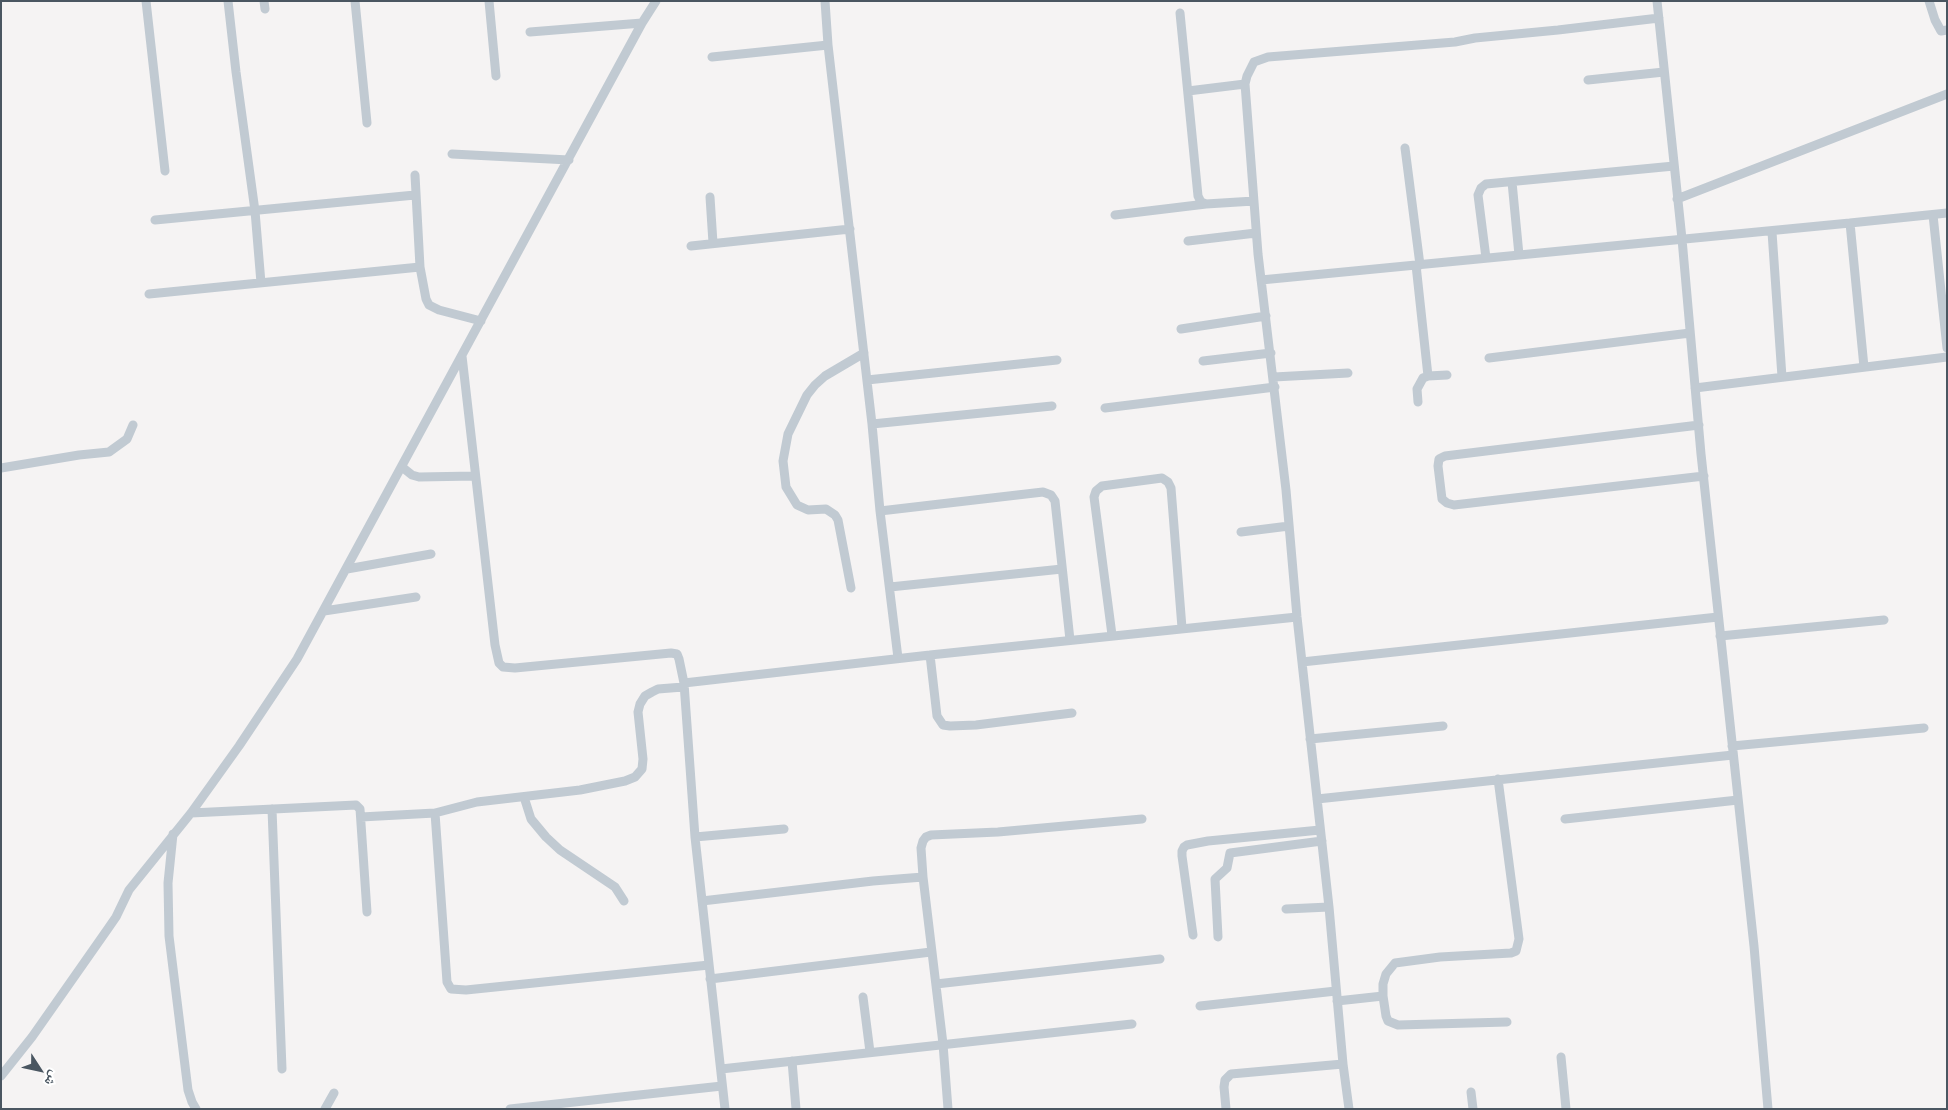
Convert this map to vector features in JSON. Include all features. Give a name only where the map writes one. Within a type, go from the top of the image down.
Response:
[{"type":"street","points":[[146,1],[165,171]]},
{"type":"street","points":[[228,1],[255,211],[261,283]]},
{"type":"street","points":[[355,1],[367,123]]},
{"type":"street","points":[[489,1],[496,76]]},
{"type":"street","points":[[1,1076],[32,1037],[107,930],[129,890],[191,813],[297,658],[482,321],[642,22],[656,1]]},
{"type":"street","points":[[825,1],[828,45],[898,658]]},
{"type":"street","points":[[1657,1],[1720,636],[1754,946],[1768,1109]]},
{"type":"street","points":[[1928,1],[1941,31],[1947,30]]},
{"type":"street","points":[[1180,13],[1198,196],[1201,202],[1206,204]]},
{"type":"street","points":[[1349,1109],[1297,617],[1274,377],[1256,233],[1245,84],[1249,69],[1254,62],[1268,56],[1393,48],[1659,18]]},
{"type":"street","points":[[530,32],[642,22]]},
{"type":"street","points":[[712,57],[828,45]]},
{"type":"street","points":[[1588,80],[1664,72]]},
{"type":"street","points":[[1188,91],[1245,84]]},
{"type":"street","points":[[1676,199],[1947,94]]},
{"type":"street","points":[[1405,148],[1428,376]]},
{"type":"street","points":[[452,154],[569,160]]},
{"type":"street","points":[[1486,258],[1478,195],[1481,188],[1486,184],[1674,166]]},
{"type":"street","points":[[415,175],[420,268],[425,297],[429,305],[439,310],[482,321]]},
{"type":"street","points":[[1512,182],[1519,255]]},
{"type":"street","points":[[155,220],[415,195]]},
{"type":"street","points":[[710,197],[713,243]]},
{"type":"street","points":[[1115,215],[1206,204],[1254,201]]},
{"type":"street","points":[[1261,280],[1947,214]]},
{"type":"street","points":[[1933,215],[1947,348]]},
{"type":"street","points":[[1850,223],[1864,367]]},
{"type":"street","points":[[691,246],[850,229]]},
{"type":"street","points":[[1772,232],[1782,377]]},
{"type":"street","points":[[1188,241],[1256,233]]},
{"type":"street","points":[[149,294],[420,268]]},
{"type":"street","points":[[1180,329],[1266,316]]},
{"type":"street","points":[[1488,358],[1690,333]]},
{"type":"street","points":[[851,588],[838,520],[835,515],[826,509],[808,510],[797,505],[786,487],[783,461],[788,434],[807,396],[815,385],[837,368],[864,353]]},
{"type":"street","points":[[1203,361],[1271,353]]},
{"type":"street","points":[[462,356],[495,645],[499,663],[503,667],[515,668],[671,653],[679,657],[684,685],[695,837],[725,1109]]},
{"type":"street","points":[[1695,388],[1947,357]]},
{"type":"street","points":[[867,380],[1057,360]]},
{"type":"street","points":[[1274,377],[1348,374]]},
{"type":"street","points":[[1418,402],[1417,389],[1423,378],[1447,375]]},
{"type":"street","points":[[1105,408],[1275,387]]},
{"type":"street","points":[[872,424],[1052,406]]},
{"type":"street","points":[[1,468],[109,452],[127,439],[133,425]]},
{"type":"street","points":[[1699,426],[1445,456],[1439,459],[1438,466],[1442,499],[1454,505],[1704,476]]},
{"type":"street","points":[[402,466],[412,475],[420,477],[476,476]]},
{"type":"street","points":[[1112,636],[1094,497],[1096,491],[1102,486],[1162,478],[1168,482],[1171,488],[1182,628]]},
{"type":"street","points":[[880,512],[1042,492],[1051,495],[1056,501],[1070,640]]},
{"type":"street","points":[[1241,532],[1289,526]]},
{"type":"street","points":[[347,568],[431,554]]},
{"type":"street","points":[[890,587],[1062,569]]},
{"type":"street","points":[[324,611],[416,597]]},
{"type":"street","points":[[1302,662],[1718,616]]},
{"type":"street","points":[[361,817],[435,813],[478,802],[607,785],[635,777],[642,769],[643,759],[638,712],[640,704],[645,696],[658,689],[898,658],[1297,617]]},
{"type":"street","points":[[1720,636],[1884,620]]},
{"type":"street","points":[[930,655],[937,716],[943,724],[950,726],[976,725],[1072,713]]},
{"type":"street","points":[[1310,739],[1443,726]]},
{"type":"street","points":[[1317,799],[1924,728]]},
{"type":"street","points":[[1498,779],[1519,939],[1516,950],[1511,953],[1440,956],[1395,963],[1386,974],[1383,984],[1383,996],[1388,1021],[1398,1025],[1508,1022]]},
{"type":"street","points":[[524,797],[531,819],[546,837],[560,850],[615,888],[624,900]]},
{"type":"street","points":[[1565,819],[1738,800]]},
{"type":"street","points":[[191,813],[356,805],[360,809],[361,817],[367,912]]},
{"type":"street","points":[[272,809],[282,1069]]},
{"type":"street","points":[[435,813],[447,982],[451,989],[466,990],[709,965]]},
{"type":"street","points":[[948,1109],[943,1044],[923,877],[921,848],[926,837],[931,835],[998,832],[1142,820]]},
{"type":"street","points":[[695,837],[784,830]]},
{"type":"street","points":[[1193,935],[1182,856],[1182,851],[1187,845],[1208,841],[1320,830]]},
{"type":"street","points":[[173,834],[168,883],[169,936],[188,1090],[196,1109]]},
{"type":"street","points":[[1218,937],[1215,878],[1227,868],[1230,853],[1322,841]]},
{"type":"street","points":[[702,901],[923,877]]},
{"type":"street","points":[[1286,909],[1329,908]]},
{"type":"street","points":[[710,979],[931,952]]},
{"type":"street","points":[[936,984],[1160,960]]},
{"type":"street","points":[[1200,1006],[1336,991]]},
{"type":"street","points":[[1337,1001],[1383,996]]},
{"type":"street","points":[[863,997],[870,1052]]},
{"type":"street","points":[[721,1069],[1132,1024]]},
{"type":"street","points":[[1561,1057],[1566,1109]]},
{"type":"street","points":[[792,1061],[796,1109]]},
{"type":"street","points":[[1226,1109],[1225,1080],[1232,1074],[1343,1064]]},
{"type":"street","points":[[510,1109],[722,1086]]},
{"type":"street","points":[[1471,1092],[1473,1109]]},
{"type":"street","points":[[325,1109],[334,1093]]}]
